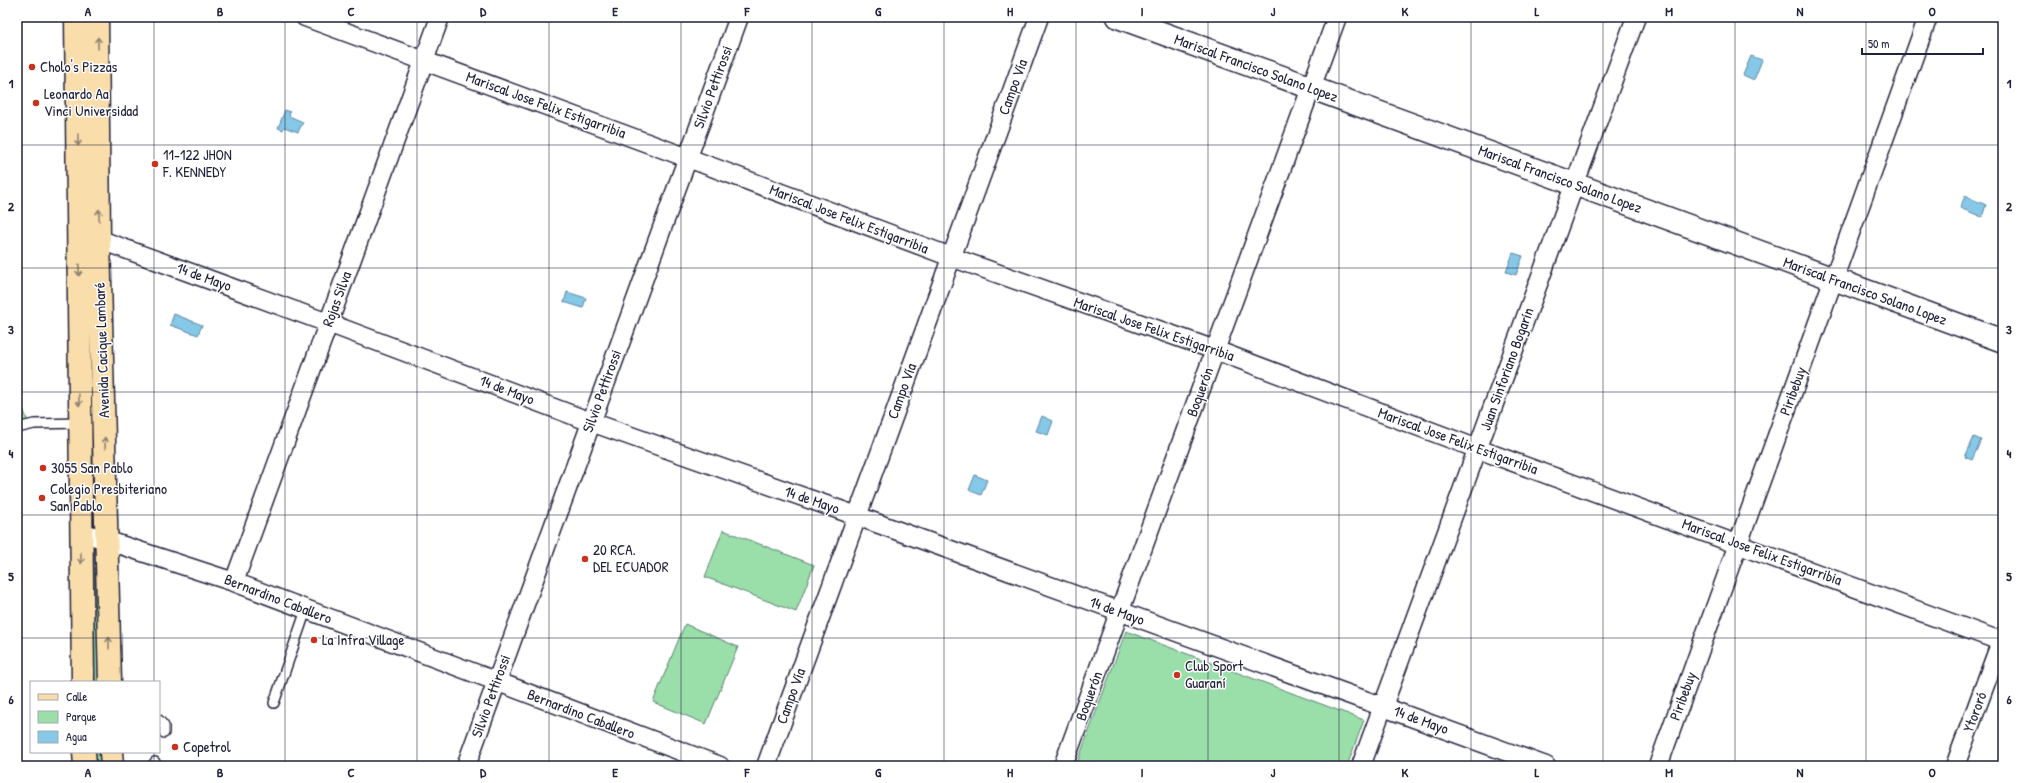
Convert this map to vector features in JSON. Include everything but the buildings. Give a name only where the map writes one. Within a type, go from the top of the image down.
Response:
[{"type":"main road","name":"Avenida Cacique Lambaré","points":[[76,17],[83,681]]},
{"type":"main road","name":"Avenida Cacique Lambaré","points":[[97,17],[99,238],[110,681]]},
{"type":"main road","points":[[84,753],[85,766]]},
{"type":"main road","points":[[112,753],[112,766]]},
{"type":"street","name":"Mariscal Jose Felix Estigarribia","points":[[305,17],[688,158],[951,258],[1215,350],[1478,449],[2002,639]]},
{"type":"street","name":"Rojas Silva","points":[[234,582],[440,17]]},
{"type":"street","name":"Silvio Pettirossi","points":[[466,766],[739,17]]},
{"type":"street","name":"Campo Vía","points":[[766,766],[1039,17]]},
{"type":"street","name":"Mariscal Francisco Solano Lopez","points":[[1118,17],[2003,341]]},
{"type":"street","name":"Boquerón","points":[[1063,766],[1337,17]]},
{"type":"street","name":"Juan Sinforiano Bogarín","points":[[1361,766],[1636,17]]},
{"type":"street","name":"Piribebuy","points":[[1658,766],[1928,17]]},
{"type":"street","name":"14 de Mayo","points":[[79,232],[99,238],[591,422],[857,516],[1546,766]]},
{"type":"street","name":"Bernardino Caballero","points":[[81,532],[107,539],[234,582],[720,766]]},
{"type":"street","name":"Ytororó","points":[[1955,766],[2002,639]]},
{"type":"lane","points":[[17,428],[34,424],[80,423]]},
{"type":"lane","points":[[274,703],[306,610]]},
{"type":"lane","points":[[160,721],[164,726],[164,732]]},
{"type":"green space","points":[[90,261],[96,517],[92,515],[88,262]]},
{"type":"green space","points":[[17,392],[28,422],[17,426]]},
{"type":"green space","points":[[723,530],[814,565],[796,612],[705,577]]},
{"type":"green space","points":[[97,567],[100,681],[95,681],[94,569]]},
{"type":"green space","points":[[685,624],[738,647],[706,724],[653,702]]},
{"type":"green space","name":"Club Sport Guaraní","points":[[1126,631],[1364,720],[1347,766],[1076,766]]},
{"type":"green space","points":[[95,753],[100,753],[100,766],[95,766]]},
{"type":"water","points":[[1751,56],[1762,60],[1754,80],[1743,75]]},
{"type":"water","points":[[285,110],[290,112],[289,116],[303,122],[298,132],[284,127],[283,130],[278,128]]},
{"type":"water","points":[[1965,196],[1986,205],[1982,217],[1960,208]]},
{"type":"water","points":[[1513,253],[1523,256],[1516,275],[1506,272]]},
{"type":"water","points":[[567,292],[586,298],[583,308],[564,302]]},
{"type":"water","points":[[174,314],[202,325],[198,335],[170,325]]},
{"type":"water","points":[[1042,416],[1053,421],[1048,435],[1036,431]]},
{"type":"water","points":[[1974,437],[1981,440],[1972,460],[1965,457]]},
{"type":"water","points":[[975,475],[987,480],[981,495],[969,490]]},
{"type":"place","name":"Cholo's Pizzas","points":[[32,67]]},
{"type":"place","name":"Leonardo Aa Vinci Universidad","points":[[36,103]]},
{"type":"place","name":"11-122 JHON F. KENNEDY","points":[[155,164]]},
{"type":"place","name":"3055 San Pablo","points":[[43,468]]},
{"type":"place","name":"Colegio Presbiteriano San Pablo","points":[[42,498]]},
{"type":"place","name":"20 RCA. DEL ECUADOR","points":[[585,559]]},
{"type":"place","name":"La Infra Village","points":[[314,640]]},
{"type":"place","name":"Club Sport Guaraní","points":[[1177,675]]},
{"type":"place","name":"Copetrol","points":[[175,747]]}]
